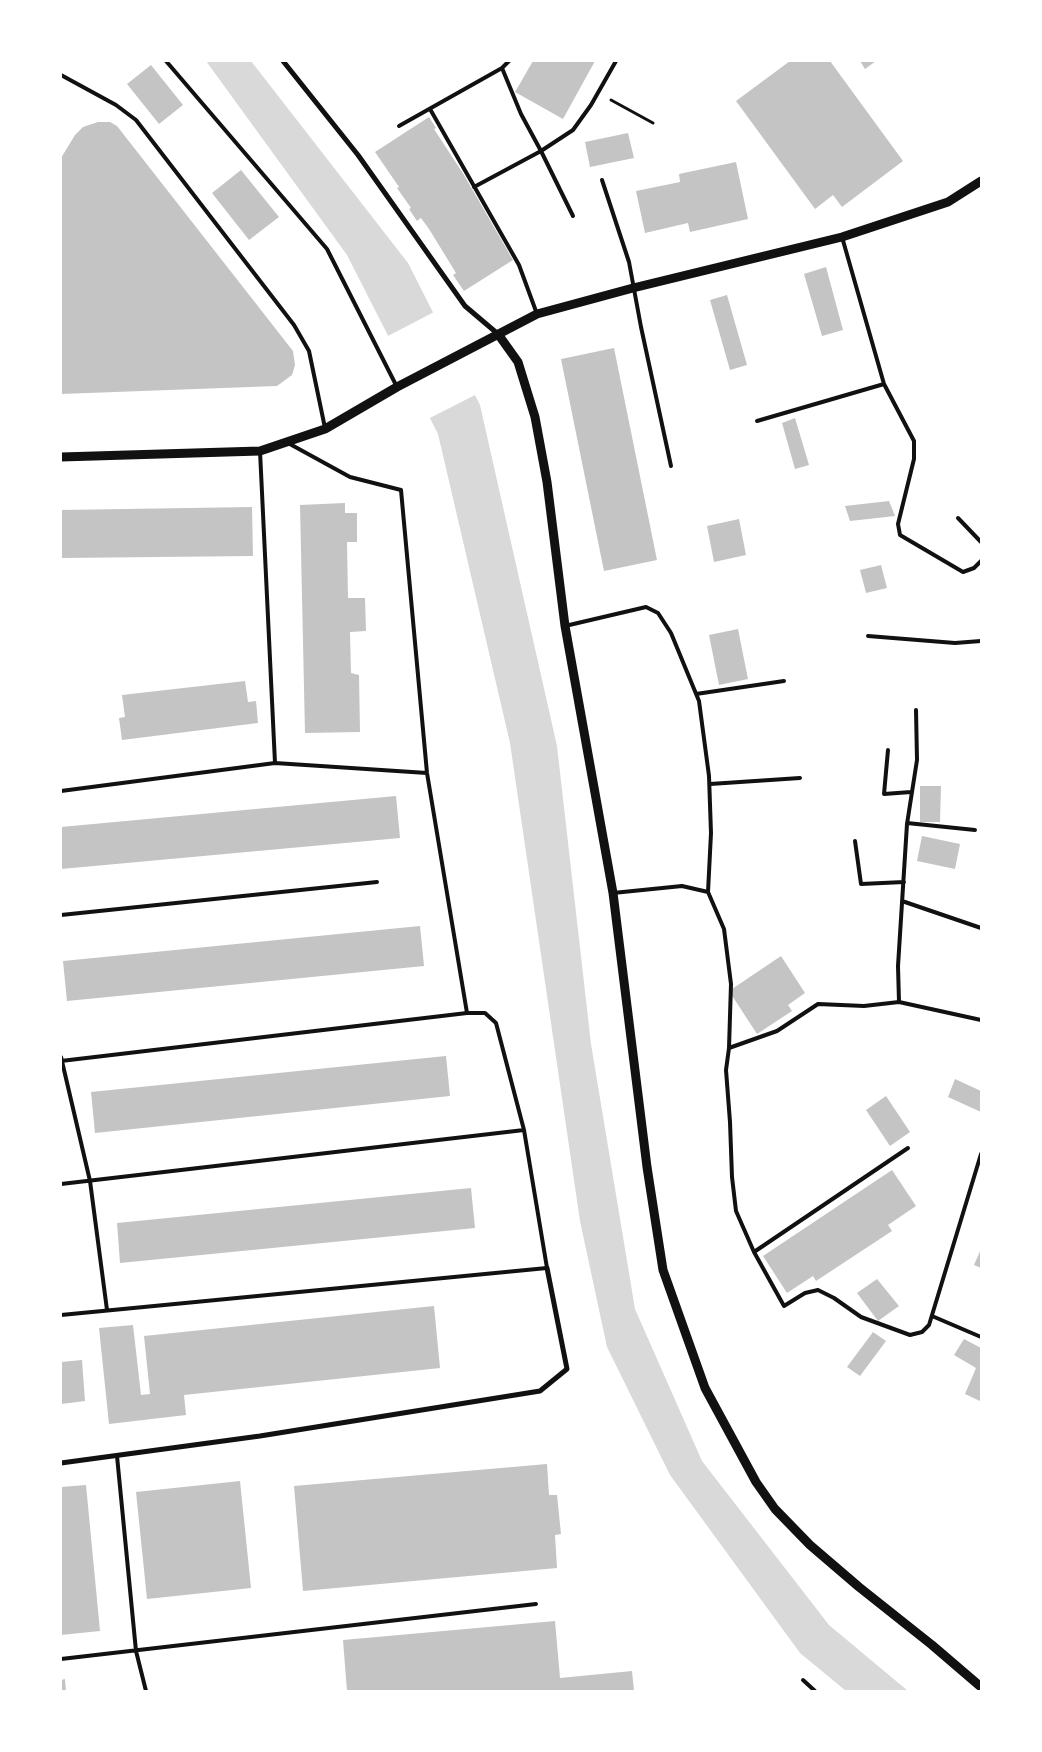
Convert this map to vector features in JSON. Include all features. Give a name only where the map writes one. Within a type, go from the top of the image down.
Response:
[{"type":"street","points":[[283,61],[358,155],[465,306],[498,334],[518,362],[535,417],[547,482],[565,626],[612,893],[647,1167],[663,1270],[705,1388],[756,1482],[775,1509],[810,1545],[859,1587],[932,1644],[981,1687]]},
{"type":"street","points":[[61,458],[260,451],[325,430],[397,386],[537,314],[633,288],[842,237],[948,202],[981,181]]},
{"type":"street","points":[[61,1463],[260,1436],[540,1390],[566,1369],[547,1268]]},
{"type":"lane","points":[[166,61],[327,249],[397,386]]},
{"type":"lane","points":[[399,126],[502,68],[509,61]]},
{"type":"lane","points":[[474,187],[541,151],[573,130],[598,93],[616,61]]},
{"type":"lane","points":[[502,68],[520,114],[541,151],[573,216]]},
{"type":"lane","points":[[61,75],[116,105],[136,120],[294,325],[309,351],[325,430]]},
{"type":"lane","points":[[430,109],[519,265],[537,314]]},
{"type":"lane","points":[[602,180],[629,262],[671,466]]},
{"type":"lane","points":[[842,237],[884,384],[914,441],[914,459],[898,524],[900,535],[963,572],[974,568],[981,561]]},
{"type":"lane","points":[[757,420],[884,384]]},
{"type":"lane","points":[[288,442],[350,477],[401,490],[427,773],[467,1013]]},
{"type":"lane","points":[[260,451],[275,762]]},
{"type":"lane","points":[[958,518],[981,542]]},
{"type":"lane","points":[[565,626],[646,607],[658,613],[671,633],[699,701],[710,784],[711,833],[708,892],[724,929],[731,984],[729,1048],[726,1070],[732,1177],[736,1211],[754,1252],[784,1306],[805,1292],[818,1290],[834,1298],[861,1317],[910,1335],[922,1332],[929,1325],[932,1316],[981,1154]]},
{"type":"lane","points":[[868,636],[954,642],[981,641]]},
{"type":"lane","points":[[696,694],[784,681]]},
{"type":"lane","points":[[899,1002],[898,966],[907,823],[917,760],[916,710]]},
{"type":"lane","points":[[888,750],[884,794],[911,792]]},
{"type":"lane","points":[[61,791],[275,762],[427,773]]},
{"type":"lane","points":[[710,784],[800,778]]},
{"type":"lane","points":[[907,823],[975,830]]},
{"type":"lane","points":[[855,841],[862,884],[904,882]]},
{"type":"lane","points":[[61,916],[377,882]]},
{"type":"lane","points":[[612,893],[682,886],[708,892]]},
{"type":"lane","points":[[902,901],[981,928]]},
{"type":"lane","points":[[729,1048],[777,1031],[818,1004],[864,1006],[899,1002],[981,1020]]},
{"type":"lane","points":[[61,1315],[547,1268],[524,1130],[496,1023],[485,1012],[467,1013],[62,1060],[90,1181],[106,1310]]},
{"type":"lane","points":[[61,1184],[524,1130]]},
{"type":"lane","points":[[754,1252],[908,1148]]},
{"type":"lane","points":[[932,1316],[981,1337]]},
{"type":"lane","points":[[117,1456],[136,1651],[146,1691]]},
{"type":"lane","points":[[61,1659],[536,1604]]},
{"type":"lane","points":[[803,1680],[815,1691]]},
{"type":"path","points":[[598,93],[653,123]]},
{"type":"shaded area","points":[[206,61],[251,61],[408,263],[480,405],[557,746],[591,1044],[635,1309],[702,1461],[829,1625],[908,1691],[846,1691],[800,1653],[670,1475],[607,1347],[580,1221],[510,743],[438,434],[347,255]]},
{"type":"pier","points":[[436,311],[477,394],[428,419],[386,337]]},
{"type":"building","points":[[533,61],[595,61],[563,119],[515,92]]},
{"type":"building","points":[[790,61],[830,61],[903,161],[842,207],[833,195],[815,209],[736,101]]},
{"type":"building","points":[[860,61],[876,61],[865,69]]},
{"type":"building","points":[[151,65],[183,105],[159,124],[127,84]]},
{"type":"building","points":[[429,117],[436,128],[434,129],[464,175],[513,260],[464,291],[453,275],[456,273],[429,229],[421,218],[417,221],[409,209],[411,208],[397,188],[399,187],[375,152]]},
{"type":"building","points":[[98,122],[110,122],[117,126],[293,351],[295,365],[292,375],[277,386],[61,394],[61,158],[75,135],[83,127]]},
{"type":"building","points":[[628,133],[634,158],[590,167],[585,142]]},
{"type":"building","points":[[736,162],[748,219],[690,232],[688,223],[645,233],[636,191],[680,182],[679,174]]},
{"type":"building","points":[[241,170],[279,217],[249,240],[212,193]]},
{"type":"building","points":[[826,267],[843,330],[822,336],[804,274]]},
{"type":"building","points":[[727,295],[747,365],[730,370],[710,300]]},
{"type":"building","points":[[614,348],[657,560],[604,571],[561,359]]},
{"type":"building","points":[[795,418],[809,465],[795,469],[782,423]]},
{"type":"building","points":[[889,501],[895,516],[850,521],[845,506]]},
{"type":"building","points":[[345,503],[345,513],[357,513],[357,542],[347,542],[348,598],[365,598],[366,631],[350,632],[351,673],[359,675],[360,732],[305,733],[300,505]]},
{"type":"building","points":[[252,507],[253,556],[61,558],[61,510]]},
{"type":"building","points":[[739,519],[746,555],[714,562],[707,526]]},
{"type":"building","points":[[881,565],[887,588],[866,593],[860,570]]},
{"type":"building","points":[[738,629],[748,679],[719,685],[709,635]]},
{"type":"building","points":[[245,681],[248,702],[256,701],[258,723],[122,740],[119,718],[125,717],[122,695]]},
{"type":"building","points":[[920,786],[941,786],[940,822],[920,822]]},
{"type":"building","points":[[396,796],[400,838],[61,869],[61,827]]},
{"type":"building","points":[[922,836],[960,844],[955,869],[917,861]]},
{"type":"building","points":[[420,926],[424,966],[67,1001],[63,961]]},
{"type":"building","points":[[781,956],[805,993],[788,1005],[792,1011],[757,1034],[729,991]]},
{"type":"building","points":[[446,1056],[450,1096],[95,1133],[91,1092]]},
{"type":"building","points":[[955,1079],[981,1091],[981,1112],[948,1097]]},
{"type":"building","points":[[886,1096],[910,1132],[890,1146],[866,1110]]},
{"type":"building","points":[[892,1170],[916,1206],[888,1225],[892,1231],[816,1281],[813,1276],[787,1293],[763,1256]]},
{"type":"building","points":[[471,1188],[475,1228],[120,1263],[117,1223]]},
{"type":"building","points":[[981,1249],[981,1268],[974,1265]]},
{"type":"building","points":[[877,1279],[899,1306],[878,1321],[857,1293]]},
{"type":"building","points":[[434,1306],[440,1368],[184,1395],[186,1415],[109,1424],[99,1328],[133,1325],[141,1395],[150,1394],[144,1336]]},
{"type":"building","points":[[873,1332],[886,1341],[860,1376],[847,1367]]},
{"type":"building","points":[[964,1339],[981,1348],[980,1401],[965,1394],[976,1368],[954,1355]]},
{"type":"building","points":[[82,1360],[85,1401],[61,1404],[61,1362]]},
{"type":"building","points":[[547,1464],[549,1495],[557,1495],[561,1534],[555,1535],[557,1568],[303,1591],[294,1486]]},
{"type":"building","points":[[240,1481],[251,1588],[147,1599],[136,1492]]},
{"type":"building","points":[[86,1485],[100,1631],[61,1635],[61,1487]]},
{"type":"building","points":[[555,1621],[560,1678],[632,1671],[634,1691],[347,1691],[343,1640]]},
{"type":"building","points":[[65,1679],[66,1691],[61,1691],[61,1680]]}]
